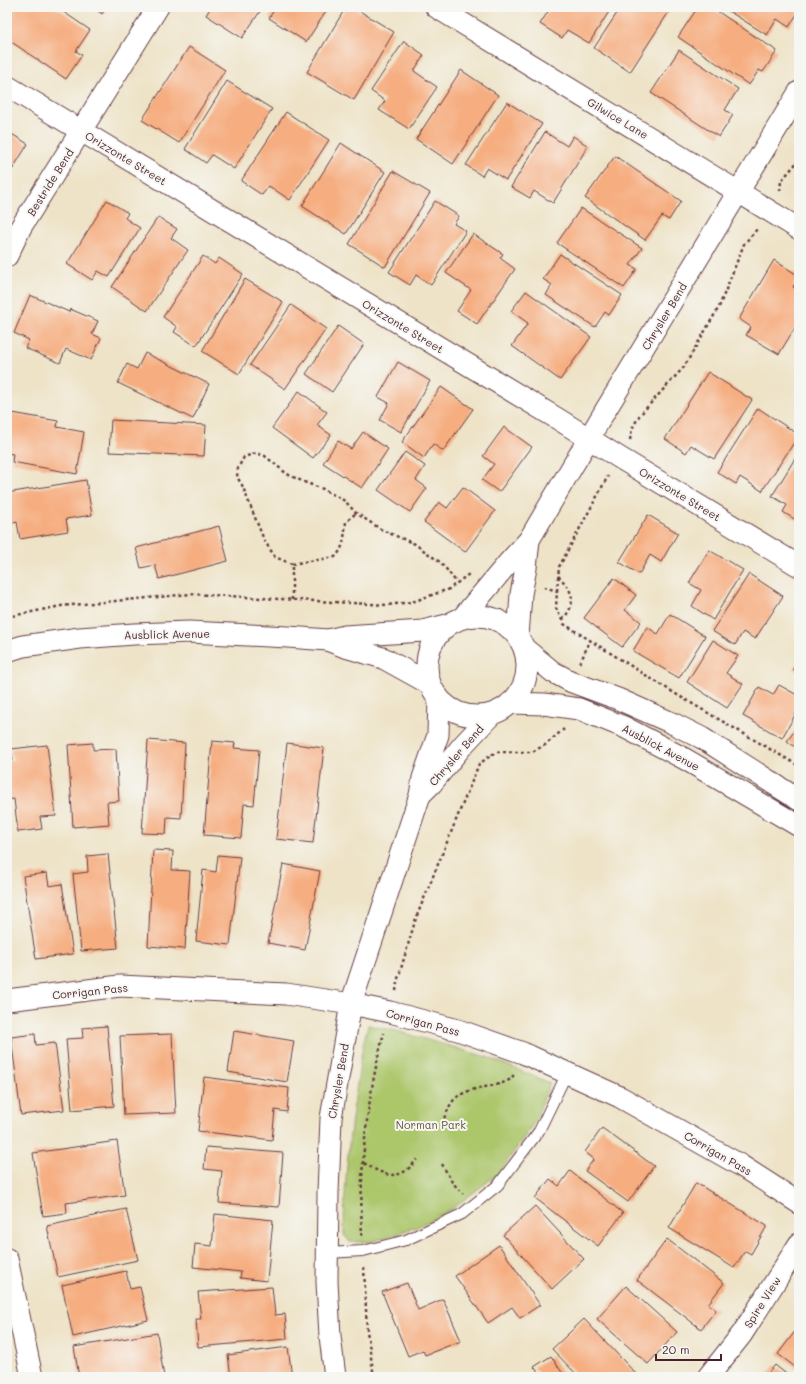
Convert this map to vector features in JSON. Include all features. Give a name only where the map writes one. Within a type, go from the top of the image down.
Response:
[{"type":"street","name":"Bestride Bend","points":[[7,256],[21,227],[158,7]]},
{"type":"street","name":"Gilwice Lane","points":[[436,7],[799,229]]},
{"type":"street","name":"Orizzonte Street","points":[[7,86],[799,566]]},
{"type":"street","name":"Chrysler Bend","points":[[455,621],[529,540],[589,438],[799,92]]},
{"type":"street","name":"Chrysler Bend","points":[[521,642],[521,594],[529,540]]},
{"type":"street","points":[[521,642],[528,664],[526,681],[518,695],[510,703],[492,714],[478,716],[463,714],[450,708],[435,691],[427,671],[431,646],[438,634],[455,621],[479,616],[494,618],[507,625],[521,642],[553,672],[572,682],[672,723],[702,738],[799,800]]},
{"type":"street","name":"Ausblick Avenue","points":[[328,640],[345,636],[423,631],[455,621]]},
{"type":"street","name":"Ausblick Avenue","points":[[7,651],[23,646],[80,638],[189,632],[288,636],[328,640],[344,647],[383,658],[435,691]]},
{"type":"street","name":"Chrysler Bend","points":[[335,1377],[330,1336],[327,1253],[330,1118],[351,1004],[420,795],[423,778],[438,735],[435,691]]},
{"type":"street","name":"Ausblick Avenue","points":[[510,703],[544,704],[579,708],[618,724],[685,759],[799,826]]},
{"type":"street","name":"Chrysler Bend","points":[[420,795],[492,714]]},
{"type":"street","name":"Corrigan Pass","points":[[7,1000],[120,986],[286,994],[351,1004],[390,1012],[458,1030],[523,1053],[620,1097],[740,1165],[799,1203]]},
{"type":"street","name":"Spire View","points":[[708,1377],[742,1334],[799,1244]]},
{"type":"street","points":[[7,1259],[32,1377]]},
{"type":"lane","points":[[327,1253],[363,1251],[406,1240],[462,1214],[498,1185],[539,1131],[567,1073]]},
{"type":"path","points":[[779,197],[781,181],[799,160]]},
{"type":"path","points":[[630,443],[632,429],[639,416],[684,367],[719,307],[744,244],[761,225]]},
{"type":"path","points":[[356,513],[346,522],[343,544],[340,552],[335,557],[292,564],[275,557],[264,540],[242,485],[237,477],[238,468],[244,457],[256,453],[265,456],[287,474],[345,500],[356,513],[382,530],[415,544],[444,566],[457,583]]},
{"type":"path","points":[[609,475],[559,567],[556,608],[564,624],[679,696],[799,766]]},
{"type":"path","points":[[292,564],[292,600]]},
{"type":"path","points":[[7,617],[61,606],[191,594],[390,604],[412,602],[449,589],[473,571]]},
{"type":"path","points":[[558,576],[569,588],[572,594],[570,609],[562,620]]},
{"type":"path","points":[[537,586],[557,591]]},
{"type":"path","points":[[579,666],[590,641]]},
{"type":"path","points":[[395,996],[397,982],[416,918],[479,764],[496,752],[532,752],[545,745],[564,729],[564,724]]},
{"type":"path","points":[[374,1377],[367,1331],[362,1223],[365,1133],[379,1053],[385,1029]]},
{"type":"path","points":[[444,1118],[453,1102],[458,1098],[475,1089],[508,1081],[513,1078],[515,1073]]},
{"type":"path","points":[[364,1163],[376,1170],[392,1176],[412,1166],[417,1159]]},
{"type":"path","points":[[442,1164],[452,1182],[459,1188],[472,1206]]},
{"type":"green space","name":"Norman Park","points":[[368,1025],[397,1031],[487,1057],[550,1083],[534,1123],[499,1173],[452,1209],[419,1226],[378,1240],[368,1242],[350,1242],[344,1235],[348,1160],[360,1062]]},
{"type":"building","points":[[12,7],[56,7],[90,30],[76,51],[82,55],[66,79],[7,39],[7,15]]},
{"type":"building","points":[[93,7],[107,7],[102,14]]},
{"type":"building","points":[[211,7],[263,7],[242,38],[206,15]]},
{"type":"building","points":[[276,7],[329,7],[306,42],[269,18]]},
{"type":"building","points":[[346,7],[353,7],[394,32],[354,100],[307,72]]},
{"type":"building","points":[[551,7],[612,7],[589,43],[567,30],[562,38],[540,24]]},
{"type":"building","points":[[621,7],[672,7],[630,72],[594,48]]},
{"type":"building","points":[[698,7],[711,7],[777,51],[763,72],[759,70],[749,85],[678,37]]},
{"type":"building","points":[[722,7],[799,7],[799,11],[789,27],[777,19],[767,35]]},
{"type":"building","points":[[404,41],[424,55],[414,71],[437,87],[409,129],[379,110],[385,101],[371,91]]},
{"type":"building","points":[[189,47],[225,70],[179,143],[142,120]]},
{"type":"building","points":[[679,50],[738,89],[725,110],[733,115],[719,137],[651,93]]},
{"type":"building","points":[[461,70],[498,95],[453,164],[416,139]]},
{"type":"building","points":[[227,81],[272,109],[234,169],[212,155],[206,163],[185,149]]},
{"type":"building","points":[[507,102],[542,124],[506,180],[487,168],[482,176],[466,165]]},
{"type":"building","points":[[286,112],[329,140],[290,200],[269,186],[262,195],[241,181]]},
{"type":"building","points":[[545,132],[567,146],[573,136],[588,146],[553,203],[534,191],[530,198],[511,187]]},
{"type":"building","points":[[10,133],[28,144],[7,178],[7,137]]},
{"type":"building","points":[[341,143],[385,172],[346,234],[302,206]]},
{"type":"building","points":[[615,156],[681,201],[669,220],[662,216],[645,240],[585,198]]},
{"type":"building","points":[[393,171],[430,193],[385,267],[349,244]]},
{"type":"building","points":[[107,200],[128,213],[125,218],[140,228],[109,277],[98,271],[92,280],[67,264]]},
{"type":"building","points":[[435,201],[459,216],[454,224],[466,231],[431,285],[416,275],[410,285],[389,272]]},
{"type":"building","points":[[581,208],[642,248],[630,265],[637,269],[624,288],[557,243]]},
{"type":"building","points":[[158,217],[177,229],[171,238],[188,250],[147,311],[112,287]]},
{"type":"building","points":[[473,234],[503,254],[500,258],[515,269],[477,324],[457,311],[471,290],[446,273]]},
{"type":"building","points":[[560,254],[622,295],[609,315],[605,312],[595,327],[546,295],[552,285],[543,279]]},
{"type":"building","points":[[203,256],[215,264],[219,258],[243,274],[196,346],[174,332],[177,327],[163,317]]},
{"type":"building","points":[[774,260],[799,276],[793,287],[799,290],[799,321],[779,354],[746,335],[751,327],[739,319]]},
{"type":"building","points":[[245,279],[283,302],[239,374],[202,351]]},
{"type":"building","points":[[526,291],[591,337],[560,380],[512,346],[528,323],[511,311]]},
{"type":"building","points":[[30,295],[69,312],[70,309],[98,321],[92,334],[101,338],[91,360],[66,349],[60,363],[25,348],[29,340],[14,333]]},
{"type":"building","points":[[291,305],[326,329],[285,389],[250,365]]},
{"type":"building","points":[[338,326],[364,344],[332,392],[306,374]]},
{"type":"building","points":[[145,353],[209,384],[193,419],[118,383],[127,364],[137,369]]},
{"type":"building","points":[[398,362],[430,381],[401,432],[380,420],[389,403],[378,397]]},
{"type":"building","points":[[708,372],[752,400],[714,459],[691,445],[686,453],[665,439]]},
{"type":"building","points":[[441,387],[473,409],[443,451],[433,444],[424,458],[402,442]]},
{"type":"building","points":[[299,391],[327,412],[317,425],[331,435],[313,458],[272,428]]},
{"type":"building","points":[[758,408],[799,435],[762,491],[740,477],[736,484],[717,472]]},
{"type":"building","points":[[7,412],[58,421],[57,427],[84,432],[77,474],[12,462],[13,454],[7,453]]},
{"type":"building","points":[[111,420],[206,425],[204,456],[109,452]]},
{"type":"building","points":[[504,427],[532,447],[499,492],[482,480],[494,464],[483,456]]},
{"type":"building","points":[[363,432],[388,449],[362,488],[323,463],[338,441],[351,449]]},
{"type":"building","points":[[405,452],[425,466],[416,480],[427,488],[410,512],[378,490]]},
{"type":"building","points":[[799,452],[799,522],[783,512],[787,505],[772,496]]},
{"type":"building","points":[[86,480],[92,515],[66,519],[68,531],[20,539],[17,522],[7,524],[7,493]]},
{"type":"building","points":[[463,487],[495,511],[465,552],[424,522],[439,502],[447,508]]},
{"type":"building","points":[[648,515],[678,533],[661,562],[650,555],[639,574],[619,562]]},
{"type":"building","points":[[219,526],[228,561],[159,579],[155,565],[141,568],[136,548]]},
{"type":"building","points":[[709,550],[743,570],[713,620],[692,606],[701,590],[689,583]]},
{"type":"building","points":[[749,574],[783,596],[755,639],[743,632],[735,645],[712,631]]},
{"type":"building","points":[[614,578],[636,595],[625,610],[641,622],[622,647],[584,618]]},
{"type":"building","points":[[670,614],[705,636],[679,678],[633,651],[647,627],[658,634]]},
{"type":"building","points":[[713,640],[738,656],[726,673],[743,684],[727,708],[687,682]]},
{"type":"building","points":[[799,660],[799,673],[793,669]]},
{"type":"building","points":[[779,685],[799,696],[799,708],[782,738],[743,716],[759,687],[773,695]]},
{"type":"building","points":[[799,725],[799,750],[787,741]]},
{"type":"building","points":[[148,740],[185,743],[181,818],[167,817],[166,834],[142,833]]},
{"type":"building","points":[[212,741],[235,743],[234,748],[259,750],[254,805],[244,804],[241,838],[204,835]]},
{"type":"building","points":[[93,743],[93,750],[116,749],[119,801],[107,802],[109,824],[73,827],[68,745]]},
{"type":"building","points":[[287,743],[324,748],[313,843],[276,839]]},
{"type":"building","points":[[47,745],[56,816],[40,817],[42,829],[18,832],[14,799],[7,800],[7,760],[13,760],[11,749]]},
{"type":"building","points":[[153,850],[173,851],[172,870],[190,871],[185,949],[148,946]]},
{"type":"building","points":[[108,854],[118,948],[81,951],[73,874],[88,872],[87,856]]},
{"type":"building","points":[[218,855],[240,857],[230,945],[196,941],[203,870],[216,872]]},
{"type":"building","points":[[283,864],[320,871],[305,950],[268,943]]},
{"type":"building","points":[[47,873],[49,886],[62,884],[73,954],[36,959],[23,876]]},
{"type":"building","points":[[107,1026],[114,1106],[72,1110],[66,1039],[83,1038],[82,1028]]},
{"type":"building","points":[[234,1031],[294,1041],[287,1082],[228,1072]]},
{"type":"building","points":[[35,1034],[36,1045],[55,1043],[64,1110],[21,1115],[11,1037]]},
{"type":"building","points":[[172,1034],[176,1113],[124,1115],[120,1036]]},
{"type":"building","points":[[204,1077],[289,1088],[287,1112],[275,1110],[272,1140],[198,1131]]},
{"type":"building","points":[[602,1128],[654,1166],[628,1202],[585,1171],[594,1159],[585,1152]]},
{"type":"building","points":[[117,1141],[125,1195],[66,1203],[67,1213],[43,1216],[33,1153]]},
{"type":"building","points":[[206,1147],[283,1153],[279,1207],[219,1203],[222,1171],[204,1169]]},
{"type":"building","points":[[570,1171],[623,1213],[598,1246],[535,1198],[550,1179],[559,1186]]},
{"type":"building","points":[[696,1183],[767,1226],[751,1254],[745,1251],[734,1268],[669,1228]]},
{"type":"building","points":[[535,1206],[584,1259],[552,1289],[503,1235]]},
{"type":"building","points":[[126,1209],[138,1260],[58,1277],[47,1226]]},
{"type":"building","points":[[215,1214],[273,1220],[267,1281],[240,1278],[241,1272],[193,1267],[195,1244],[212,1246]]},
{"type":"building","points":[[667,1239],[724,1283],[708,1304],[716,1310],[701,1329],[637,1280]]},
{"type":"building","points":[[499,1245],[540,1305],[520,1318],[512,1307],[488,1323],[455,1276]]},
{"type":"building","points":[[126,1271],[130,1289],[140,1287],[148,1320],[73,1337],[62,1285]]},
{"type":"building","points":[[407,1283],[418,1310],[443,1299],[461,1341],[425,1355],[423,1350],[408,1356],[382,1292]]},
{"type":"building","points":[[626,1286],[677,1332],[648,1364],[597,1319]]},
{"type":"building","points":[[272,1287],[275,1315],[285,1314],[287,1339],[198,1347],[196,1319],[201,1319],[198,1292]]},
{"type":"building","points":[[584,1319],[639,1377],[579,1377],[552,1349]]},
{"type":"building","points":[[799,1326],[799,1370],[778,1354]]},
{"type":"building","points":[[157,1333],[164,1377],[79,1377],[74,1347]]},
{"type":"building","points":[[288,1347],[292,1377],[231,1377],[228,1355]]},
{"type":"building","points":[[551,1356],[565,1377],[534,1377],[539,1373],[534,1367]]},
{"type":"building","points":[[775,1365],[790,1377],[765,1377]]}]
